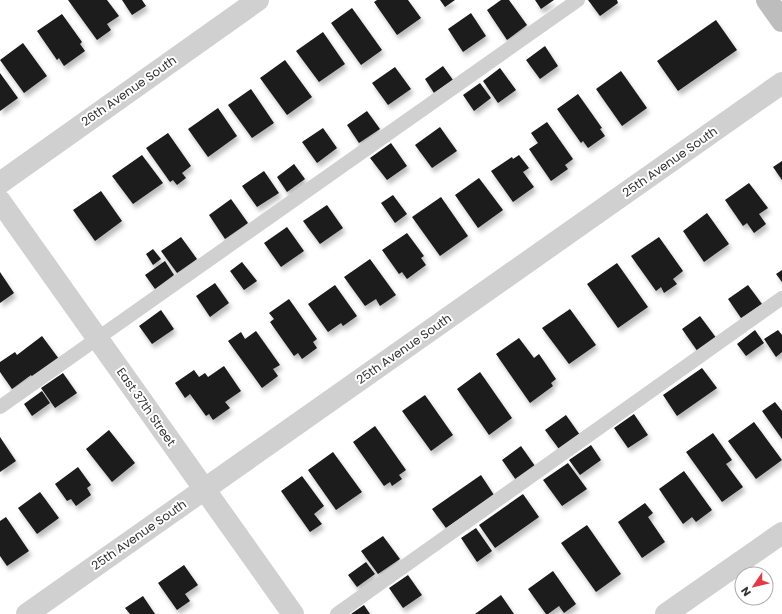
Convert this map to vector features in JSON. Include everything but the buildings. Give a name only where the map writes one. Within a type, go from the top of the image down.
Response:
[{"type":"street","name":"26th Avenue South","points":[[0,183],[258,0]]},
{"type":"street","points":[[767,0],[782,22]]},
{"type":"street","name":"25th Avenue South","points":[[27,614],[782,83]]},
{"type":"street","name":"East 37th Street","points":[[0,201],[293,614]]},
{"type":"street","points":[[666,614],[782,533]]},
{"type":"lane","points":[[0,407],[578,0]]},
{"type":"lane","points":[[338,614],[782,298]]}]
